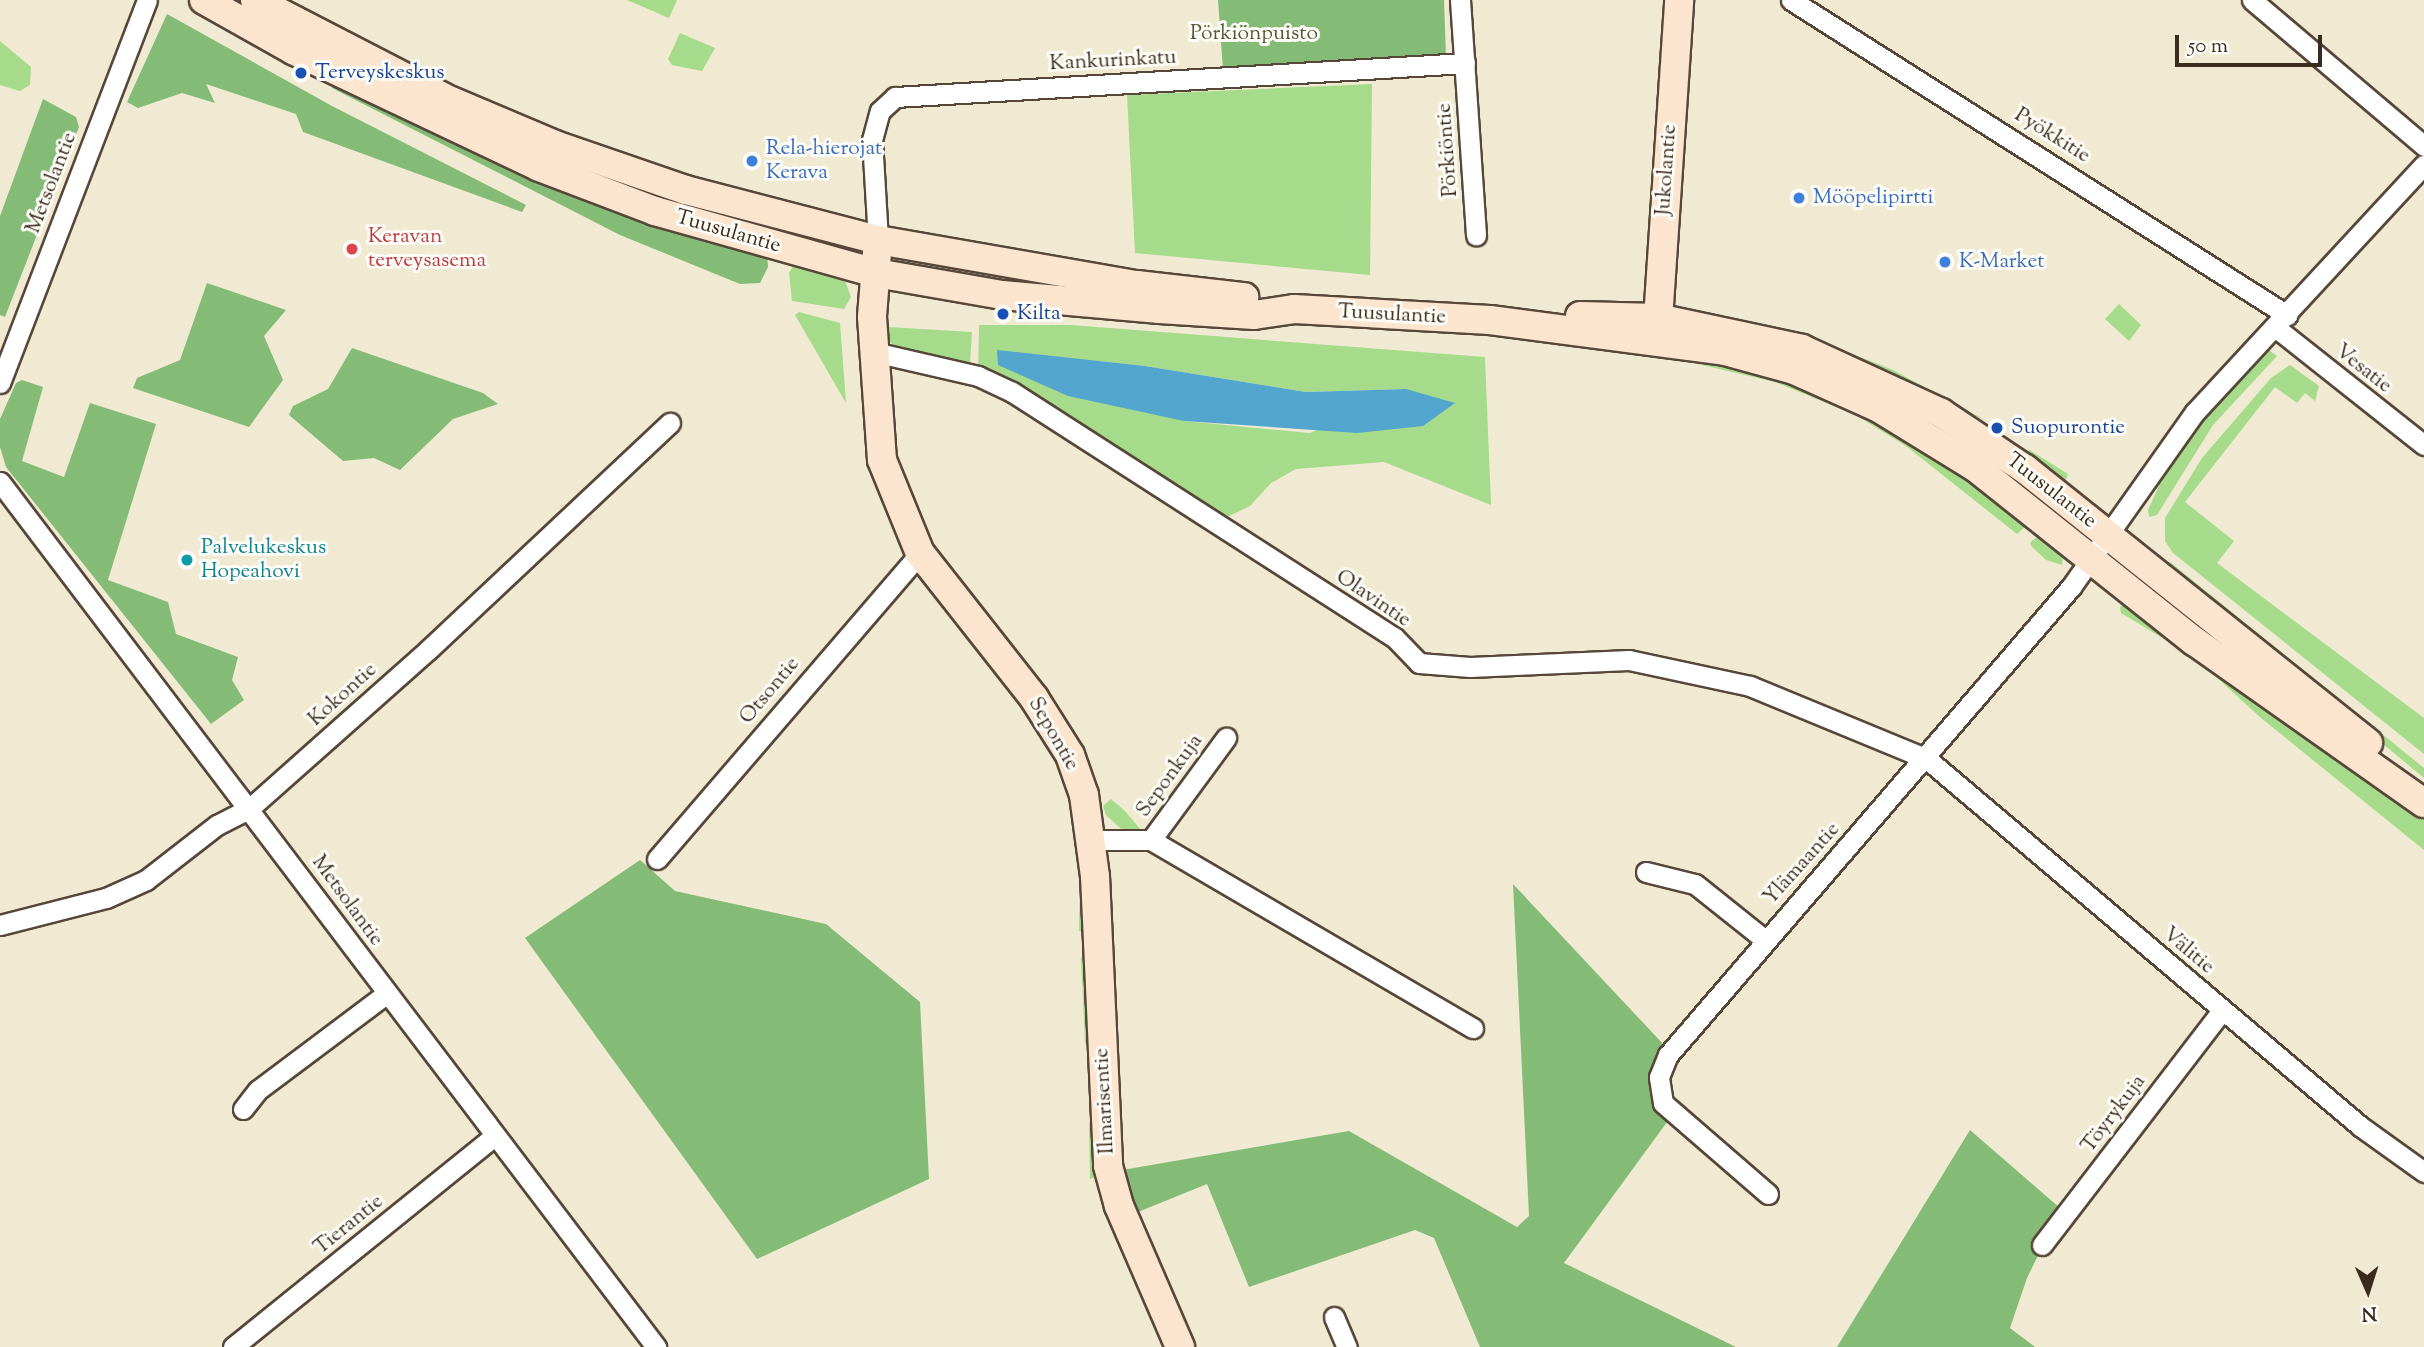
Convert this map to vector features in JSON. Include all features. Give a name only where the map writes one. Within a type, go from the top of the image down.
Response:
[{"type":"main road","name":"Tuusulantie","points":[[204,0],[293,50],[539,167],[655,211],[876,273],[1070,302],[1254,315],[1294,309],[1657,329],[1794,370],[1879,408],[2098,546],[2424,790]]},
{"type":"main road","name":"Tuusulantie","points":[[255,0],[452,101],[555,145],[686,190],[878,240],[1137,285],[1256,298],[1294,309]]},
{"type":"main road","name":"Jukolantie","points":[[1657,329],[1679,0]]},
{"type":"main road","name":"Sepontie","points":[[878,240],[874,352],[882,460],[920,553],[1034,698],[1070,755],[1084,795],[1092,841]]},
{"type":"main road","name":"Tuusulantie","points":[[2098,546],[2194,641],[2424,803]]},
{"type":"main road","name":"Ilmarisentie","points":[[1092,841],[1108,1166],[1119,1206],[1181,1347]]},
{"type":"street","name":"Metsolantie","points":[[0,383],[147,0]]},
{"type":"street","points":[[1460,0],[1465,63]]},
{"type":"street","name":"Pyökkitie","points":[[1791,0],[2281,321]]},
{"type":"street","points":[[2252,0],[2424,146]]},
{"type":"street","name":"Kankurinkatu","points":[[878,240],[872,140],[880,111],[895,97],[1465,63]]},
{"type":"street","name":"Pörkiöntie","points":[[1465,63],[1476,235]]},
{"type":"street","points":[[2098,546],[2195,412],[2424,165]]},
{"type":"street","name":"Vesatie","points":[[2281,321],[2424,445]]},
{"type":"street","name":"Olavintie","points":[[874,352],[978,376],[1012,392],[1394,637],[1419,663],[1469,667],[1629,660],[1750,686],[1927,759]]},
{"type":"street","name":"Kokontie","points":[[0,925],[94,902],[146,880],[217,825],[250,808],[428,650],[670,423]]},
{"type":"street","name":"Metsolantie","points":[[0,482],[250,808],[493,1137],[656,1347]]},
{"type":"street","name":"Ylämaantie","points":[[1768,1194],[1663,1103],[1660,1077],[1668,1055],[1764,939],[1927,759],[2098,546]]},
{"type":"street","name":"Otsontie","points":[[657,859],[920,553]]},
{"type":"street","name":"Seponkuja","points":[[1151,840],[1226,738]]},
{"type":"street","name":"Välitie","points":[[1927,759],[2360,1126],[2424,1171]]},
{"type":"street","points":[[1092,841],[1151,840],[1473,1028]]},
{"type":"street","points":[[1646,872],[1695,884],[1764,939]]},
{"type":"street","points":[[243,1109],[258,1090],[387,993]]},
{"type":"street","name":"Töyrykuja","points":[[2042,1245],[2222,1010]]},
{"type":"street","name":"Tierantie","points":[[233,1347],[493,1137]]},
{"type":"street","points":[[1334,1317],[1348,1347]]},
{"type":"green space","points":[[627,0],[677,0],[669,18]]},
{"type":"green space","name":"Pörkiönpuisto","points":[[1218,0],[1444,0],[1446,57],[1223,70]]},
{"type":"green space","points":[[167,14],[332,106],[526,205],[522,212],[303,132],[296,114],[206,84],[215,103],[182,93],[138,108],[127,102]]},
{"type":"green space","points":[[680,33],[715,48],[702,71],[672,65],[668,59]]},
{"type":"green space","points":[[0,41],[31,67],[30,85],[20,91],[0,85]]},
{"type":"green space","points":[[332,82],[767,254],[768,267],[760,283],[740,284],[620,235],[332,88]]},
{"type":"green space","points":[[1372,84],[1370,275],[1135,253],[1127,95]]},
{"type":"green space","points":[[43,99],[76,117],[79,127],[5,317],[0,315],[0,216]]},
{"type":"green space","points":[[798,258],[844,278],[851,297],[844,309],[792,301],[789,273]]},
{"type":"green space","points":[[207,283],[286,310],[264,336],[283,380],[249,427],[133,388],[137,378],[180,360]]},
{"type":"green space","points":[[2119,304],[2141,325],[2129,341],[2105,319]]},
{"type":"green space","points":[[799,312],[840,323],[846,403],[795,315]]},
{"type":"green space","points":[[979,325],[1071,325],[1485,357],[1491,505],[1384,462],[1296,469],[1271,483],[1250,506],[1225,518],[978,376]],"holes":[[[997,351],[1145,366],[1306,392],[1406,389],[1310,433],[1184,421]]]},
{"type":"green space","points":[[888,327],[972,332],[970,363],[902,354],[890,342]]},
{"type":"green space","points":[[1830,345],[1893,370],[1987,421],[1833,351]]},
{"type":"green space","points":[[352,348],[483,393],[498,404],[453,419],[400,470],[374,458],[343,461],[289,415],[293,406],[328,389]]},
{"type":"green space","points":[[2267,349],[2277,356],[2213,425],[2157,515],[2149,517],[2148,510],[2174,453]]},
{"type":"green space","points":[[1673,353],[1779,377],[1858,409],[2033,520],[2017,534],[1906,446],[1854,414],[1775,382],[1668,357]]},
{"type":"green space","points":[[2290,365],[2319,386],[2315,401],[2305,393],[2297,403],[2275,387],[2185,502],[2234,541],[2217,563],[2424,718],[2424,754],[2173,553],[2165,541],[2165,518],[2202,458],[2271,378]]},
{"type":"green space","points":[[22,380],[43,387],[22,461],[64,477],[90,403],[156,424],[108,580],[168,602],[176,634],[238,657],[232,680],[244,700],[211,724],[6,467],[0,447],[0,419],[16,383]]},
{"type":"green space","points":[[2028,449],[2068,474],[2065,483],[2036,462]]},
{"type":"green space","points":[[2043,531],[2063,554],[2062,565],[2046,560],[2032,547],[2030,543]]},
{"type":"green space","points":[[2164,562],[2170,562],[2424,768],[2424,778]]},
{"type":"green space","points":[[2127,602],[2168,638],[2164,639],[2121,613],[2120,607]]},
{"type":"green space","points":[[2202,664],[2424,817],[2424,850],[2261,718]]},
{"type":"green space","points":[[1111,799],[1141,830],[1137,833],[1120,828],[1106,815],[1103,806]]},
{"type":"green space","points":[[640,860],[675,891],[826,924],[920,1002],[929,1179],[757,1259],[525,938]]},
{"type":"green space","points":[[1080,876],[1083,880],[1084,932],[1079,931]]},
{"type":"green space","points":[[1513,884],[1664,1045],[1650,1072],[1655,1106],[1670,1118],[1564,1263],[1736,1347],[1480,1347],[1434,1238],[1415,1230],[1249,1287],[1207,1184],[1138,1212],[1122,1170],[1349,1131],[1517,1227],[1529,1216]]},
{"type":"green space","points":[[1087,950],[1090,1047],[1085,1043],[1081,958]]},
{"type":"green space","points":[[1089,1120],[1101,1175],[1090,1179]]},
{"type":"green space","points":[[1970,1130],[2061,1209],[2027,1278],[2010,1328],[2035,1347],[1837,1347]]},
{"type":"water","points":[[997,350],[1145,366],[1306,392],[1406,389],[1455,403],[1423,426],[1357,433],[1184,421],[1068,396],[998,365]]},
{"type":"place","name":"Terveyskeskus","points":[[301,73]]},
{"type":"place","name":"Rela-hierojat Kerava","points":[[752,161]]},
{"type":"place","name":"Mööpelipirtti","points":[[1799,198]]},
{"type":"place","name":"Keravan terveysasema","points":[[352,249]]},
{"type":"place","name":"K-Market","points":[[1945,262]]},
{"type":"place","name":"Kilta","points":[[1003,314]]},
{"type":"place","name":"Suopurontie","points":[[1997,428]]},
{"type":"place","name":"Palvelukeskus Hopeahovi","points":[[187,560]]}]
